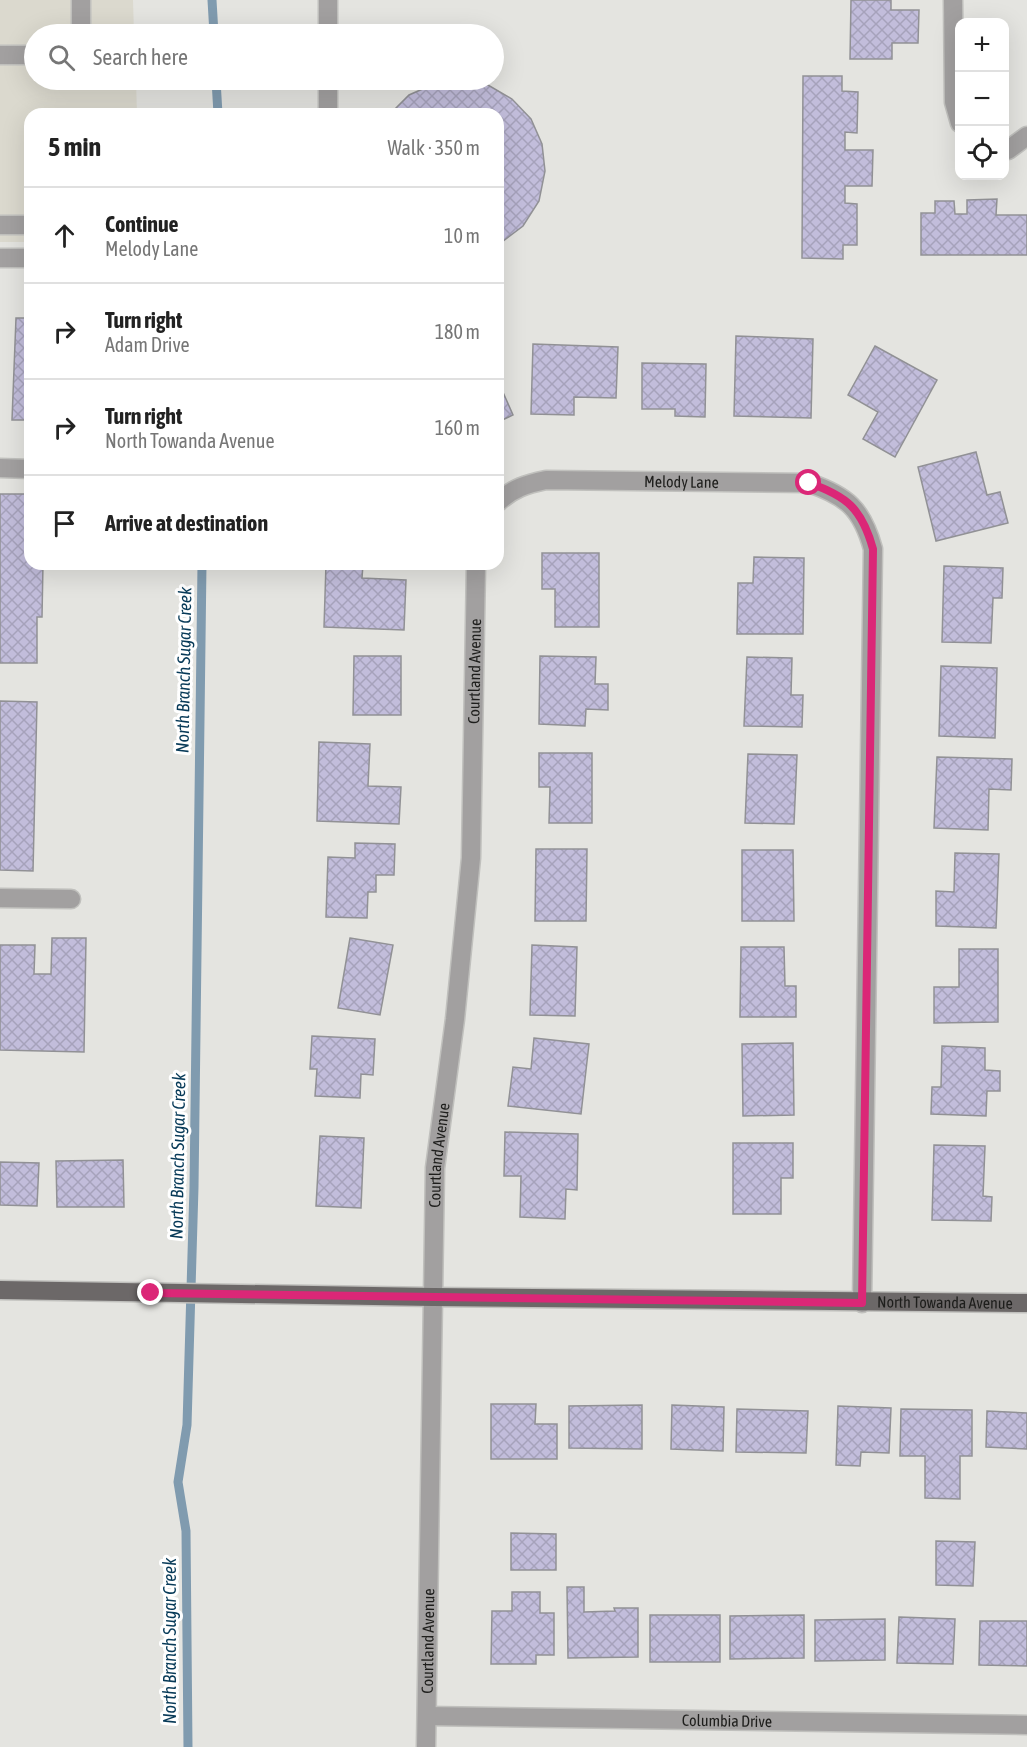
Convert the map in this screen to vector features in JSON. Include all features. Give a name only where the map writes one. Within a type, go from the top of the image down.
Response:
[{"type":"main road","name":"North Towanda Avenue","points":[[0,1290],[433,1298],[1027,1304]]},
{"type":"street","points":[[81,0],[81,24]]},
{"type":"street","points":[[328,0],[328,24]]},
{"type":"street","points":[[953,0],[955,106]]},
{"type":"street","points":[[0,55],[24,56]]},
{"type":"street","points":[[328,90],[328,108]]},
{"type":"street","points":[[1009,149],[1027,136]]},
{"type":"street","points":[[0,225],[24,225]]},
{"type":"street","points":[[0,258],[24,258]]},
{"type":"street","points":[[0,468],[24,469]]},
{"type":"street","name":"Melody Lane","points":[[504,497],[521,485],[546,480],[809,483],[834,492],[854,507],[867,528],[873,549],[862,1303]]},
{"type":"street","name":"Courtland Avenue","points":[[426,1747],[435,1168],[455,1019],[471,858],[476,570]]},
{"type":"street","points":[[0,898],[71,899]]},
{"type":"street","name":"Columbia Drive","points":[[427,1716],[1027,1725]]},
{"type":"shaded area","points":[[0,0],[133,0],[134,24],[24,24],[24,90],[136,90],[137,108],[24,108],[24,242],[0,242]]},
{"type":"building","points":[[851,0],[891,0],[891,10],[919,10],[918,43],[892,43],[892,59],[850,59]]},
{"type":"building","points":[[803,76],[842,76],[842,91],[858,92],[857,133],[845,132],[845,150],[873,150],[872,186],[845,186],[845,203],[857,204],[857,245],[843,245],[843,259],[802,258]]},
{"type":"building","points":[[420,90],[497,90],[512,99],[531,119],[542,144],[545,171],[539,201],[523,226],[504,240],[504,108],[396,108],[409,95]]},
{"type":"building","points":[[997,199],[996,215],[1027,215],[1027,255],[921,255],[921,213],[935,213],[935,201],[954,201],[955,214],[967,214],[967,200]]},
{"type":"building","points":[[16,318],[24,318],[24,420],[12,420]]},
{"type":"building","points":[[736,336],[813,339],[811,418],[734,416]]},
{"type":"building","points":[[533,344],[618,347],[616,398],[574,397],[574,415],[531,414]]},
{"type":"building","points":[[875,346],[937,380],[895,457],[863,439],[878,412],[848,395]]},
{"type":"building","points":[[642,363],[706,364],[705,417],[675,416],[675,409],[642,409]]},
{"type":"building","points":[[504,395],[513,415],[504,419]]},
{"type":"building","points":[[976,452],[987,495],[1000,492],[1008,523],[936,541],[918,467]]},
{"type":"building","points":[[0,494],[24,494],[24,570],[43,570],[42,617],[37,617],[37,663],[0,663]]},
{"type":"building","points":[[542,553],[599,553],[599,627],[555,627],[555,589],[542,589]]},
{"type":"building","points":[[754,557],[804,558],[803,634],[737,634],[738,583],[753,583]]},
{"type":"building","points":[[944,566],[1003,568],[1002,598],[993,598],[991,643],[942,642]]},
{"type":"building","points":[[326,570],[363,570],[362,578],[406,580],[404,630],[324,627]]},
{"type":"building","points":[[354,656],[401,656],[401,715],[353,715]]},
{"type":"building","points":[[540,656],[596,657],[595,684],[608,684],[608,710],[586,709],[585,726],[539,724]]},
{"type":"building","points":[[747,657],[792,658],[791,695],[803,695],[802,727],[744,726]]},
{"type":"building","points":[[941,666],[997,668],[995,738],[939,736]]},
{"type":"building","points":[[0,701],[37,702],[33,871],[0,870]]},
{"type":"building","points":[[319,742],[370,744],[368,786],[401,787],[399,824],[317,821]]},
{"type":"building","points":[[539,753],[592,753],[592,823],[549,823],[550,787],[539,787]]},
{"type":"building","points":[[748,754],[797,755],[794,824],[745,823]]},
{"type":"building","points":[[937,757],[1012,759],[1011,790],[989,789],[988,830],[934,828]]},
{"type":"building","points":[[355,843],[395,844],[394,875],[376,875],[376,892],[368,892],[367,918],[326,917],[328,857],[355,858]]},
{"type":"building","points":[[536,849],[587,849],[586,921],[535,921]]},
{"type":"building","points":[[742,850],[793,850],[794,921],[742,921]]},
{"type":"building","points":[[955,853],[999,854],[996,928],[936,926],[936,891],[954,892]]},
{"type":"building","points":[[52,938],[86,938],[84,1052],[0,1050],[0,945],[35,945],[34,974],[51,974]]},
{"type":"building","points":[[350,938],[393,945],[380,1015],[338,1008]]},
{"type":"building","points":[[532,945],[577,947],[575,1016],[530,1015]]},
{"type":"building","points":[[741,947],[784,947],[785,986],[796,986],[796,1017],[740,1017]]},
{"type":"building","points":[[959,949],[998,949],[998,1022],[934,1023],[934,987],[959,987]]},
{"type":"building","points":[[312,1036],[375,1039],[373,1075],[361,1074],[360,1098],[315,1096],[317,1069],[310,1069]]},
{"type":"building","points":[[534,1038],[589,1044],[581,1114],[508,1106],[513,1067],[531,1069]]},
{"type":"building","points":[[793,1043],[794,1115],[743,1116],[742,1044]]},
{"type":"building","points":[[942,1046],[985,1048],[985,1070],[1000,1071],[1000,1091],[987,1091],[986,1116],[931,1114],[932,1087],[941,1087]]},
{"type":"building","points":[[505,1132],[578,1134],[577,1190],[566,1189],[565,1219],[520,1217],[521,1176],[504,1176]]},
{"type":"building","points":[[320,1136],[364,1138],[361,1208],[316,1206]]},
{"type":"building","points":[[733,1143],[793,1143],[793,1178],[781,1178],[781,1214],[733,1214]]},
{"type":"building","points":[[934,1145],[985,1146],[983,1196],[992,1197],[991,1221],[932,1220]]},
{"type":"building","points":[[123,1160],[124,1207],[57,1207],[56,1161]]},
{"type":"building","points":[[0,1162],[39,1163],[37,1206],[0,1205]]},
{"type":"building","points":[[491,1404],[536,1404],[535,1424],[557,1424],[557,1459],[491,1459]]},
{"type":"building","points":[[642,1405],[642,1449],[569,1448],[569,1406]]},
{"type":"building","points":[[672,1405],[724,1407],[723,1451],[671,1449]]},
{"type":"building","points":[[838,1406],[891,1408],[889,1453],[861,1452],[860,1466],[836,1465]]},
{"type":"building","points":[[737,1409],[808,1411],[806,1453],[736,1452]]},
{"type":"building","points":[[901,1409],[972,1410],[972,1456],[960,1456],[960,1499],[925,1498],[925,1456],[900,1456]]},
{"type":"building","points":[[987,1411],[1027,1413],[1027,1449],[986,1447]]},
{"type":"building","points":[[511,1533],[556,1534],[556,1570],[511,1570]]},
{"type":"building","points":[[936,1541],[975,1542],[973,1586],[936,1585]]},
{"type":"building","points":[[567,1587],[584,1587],[584,1612],[638,1608],[638,1657],[568,1658]]},
{"type":"building","points":[[512,1592],[540,1592],[540,1613],[554,1613],[554,1655],[536,1655],[536,1664],[491,1664],[492,1611],[512,1611]]},
{"type":"building","points":[[650,1615],[720,1615],[720,1662],[650,1662]]},
{"type":"building","points":[[804,1615],[804,1658],[730,1659],[730,1616]]},
{"type":"building","points":[[899,1617],[955,1619],[953,1664],[897,1663]]},
{"type":"building","points":[[885,1619],[885,1660],[815,1661],[815,1620]]},
{"type":"building","points":[[980,1621],[1027,1621],[1027,1666],[979,1665]]},
{"type":"waterway","name":"North Branch Sugar Creek","points":[[212,0],[213,24]]},
{"type":"waterway","name":"North Branch Sugar Creek","points":[[217,90],[218,108]]},
{"type":"waterway","name":"North Branch Sugar Creek","points":[[188,1747],[186,1531],[178,1482],[187,1425],[194,1187],[202,570]]},
{"type":"route","points":[[151,1293],[862,1303],[873,549],[867,528],[854,507],[834,492],[809,483]]}]
